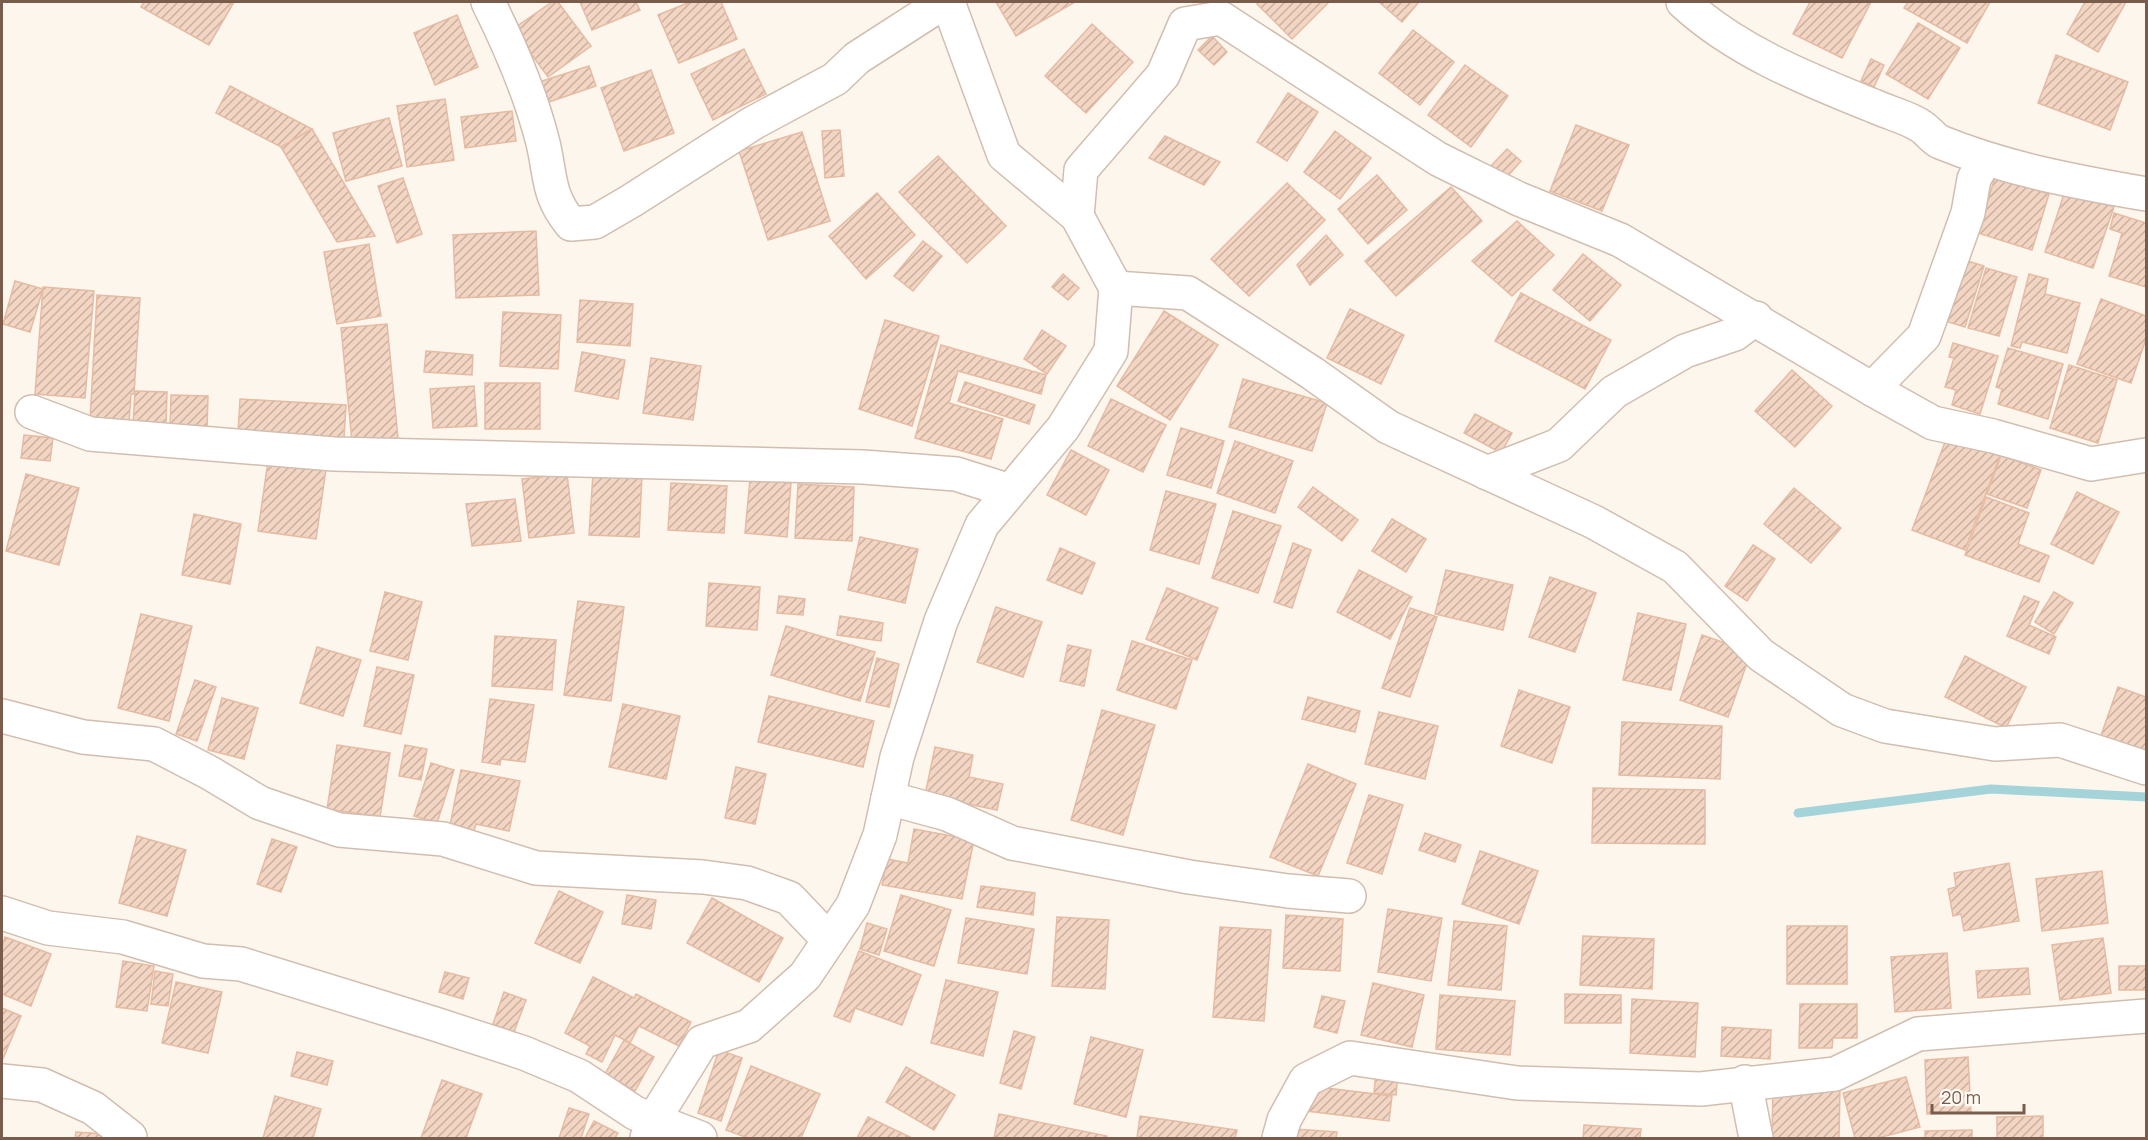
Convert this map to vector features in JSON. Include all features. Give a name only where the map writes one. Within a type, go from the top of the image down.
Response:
[{"type":"street","points":[[488,2],[525,91],[543,144],[547,179],[560,211],[571,224],[595,222],[631,201],[753,123],[835,79],[857,58],[946,2],[1004,155],[1077,216],[1116,288],[1111,351],[1063,428],[982,525],[942,621],[897,757],[879,835],[853,905],[805,976],[748,1026],[702,1042],[651,1129]]},
{"type":"street","points":[[1683,2],[1704,21],[1738,44],[1837,91],[1920,125],[1937,141],[1985,159],[2083,183],[2146,194]]},
{"type":"street","points":[[1077,216],[1081,170],[1163,75],[1185,24],[1221,18],[1438,159],[1519,199],[1620,240],[1933,423],[1993,436],[2091,464],[2146,455]]},
{"type":"street","points":[[1872,389],[1924,336],[1968,213],[1974,179],[1985,159]]},
{"type":"street","points":[[1116,288],[1188,293],[1312,373],[1388,427],[1594,522],[1674,567],[1761,655],[1842,710],[1886,726],[1995,744],[2060,740],[2146,768]]},
{"type":"street","points":[[1487,473],[1558,445],[1614,392],[1685,351],[1735,334],[1756,318]]},
{"type":"street","points":[[32,412],[90,434],[322,453],[863,467],[956,474],[1010,491]]},
{"type":"street","points":[[2,716],[83,738],[154,744],[210,772],[260,803],[339,830],[443,839],[536,868],[703,876],[747,883],[789,898],[829,940]]},
{"type":"street","points":[[888,798],[947,814],[1012,843],[1189,877],[1288,891],[1349,896]]},
{"type":"street","points":[[2,913],[48,928],[123,937],[203,961],[241,964],[348,996],[524,1053],[579,1076],[635,1113],[651,1129],[700,1138]]},
{"type":"street","points":[[1279,1138],[1284,1120],[1306,1080],[1350,1058],[1517,1083],[1701,1089],[1745,1082],[1835,1074],[1918,1034],[2146,1016]]},
{"type":"street","points":[[2,1081],[42,1085],[93,1108],[130,1137]]},
{"type":"street","points":[[1745,1082],[1756,1138]]},
{"type":"building","points":[[144,2],[234,2],[209,45],[141,7]]},
{"type":"building","points":[[552,2],[558,2],[591,46],[548,77],[513,29]]},
{"type":"building","points":[[580,2],[636,2],[640,10],[592,30]]},
{"type":"building","points":[[690,2],[721,2],[737,39],[679,63],[658,15]]},
{"type":"building","points":[[996,2],[1075,2],[1016,36]]},
{"type":"building","points":[[1259,2],[1329,2],[1292,39],[1257,4]]},
{"type":"building","points":[[1379,2],[1419,2],[1402,22]]},
{"type":"building","points":[[1810,2],[1871,2],[1842,58],[1793,34]]},
{"type":"building","points":[[1908,2],[1990,2],[1967,43],[1904,8]]},
{"type":"building","points":[[2085,2],[2126,2],[2098,52],[2067,34]]},
{"type":"building","points":[[457,15],[478,67],[435,85],[414,33]]},
{"type":"building","points":[[1918,23],[1960,48],[1928,99],[1886,74]]},
{"type":"building","points":[[1092,24],[1133,62],[1086,113],[1045,76]]},
{"type":"building","points":[[1413,30],[1454,62],[1420,105],[1379,73]]},
{"type":"building","points":[[1212,36],[1227,52],[1214,65],[1198,50]]},
{"type":"building","points":[[744,49],[766,94],[713,120],[691,74]]},
{"type":"building","points":[[2056,55],[2128,82],[2110,130],[2038,103]]},
{"type":"building","points":[[1871,59],[1884,65],[1874,87],[1861,81]]},
{"type":"building","points":[[1465,65],[1508,96],[1471,147],[1428,115]]},
{"type":"building","points":[[589,66],[596,86],[546,103],[539,82]]},
{"type":"building","points":[[651,70],[674,133],[624,151],[601,88]]},
{"type":"building","points":[[230,86],[312,129],[281,147],[216,113]]},
{"type":"building","points":[[1288,93],[1318,112],[1287,161],[1257,142]]},
{"type":"building","points":[[445,99],[454,160],[407,167],[397,106]]},
{"type":"building","points":[[512,111],[516,141],[465,148],[461,117]]},
{"type":"building","points":[[389,118],[402,166],[346,181],[333,133]]},
{"type":"building","points":[[1576,125],[1629,145],[1602,211],[1550,191]]},
{"type":"building","points":[[312,129],[375,236],[337,242],[281,147]]},
{"type":"building","points":[[840,130],[844,176],[825,178],[822,131]]},
{"type":"building","points":[[1335,131],[1371,158],[1340,199],[1304,172]]},
{"type":"building","points":[[802,132],[830,221],[768,240],[739,151]]},
{"type":"building","points":[[1165,136],[1220,162],[1204,185],[1149,158]]},
{"type":"building","points":[[1507,149],[1521,161],[1506,178],[1491,166]]},
{"type":"building","points":[[938,156],[1006,226],[967,263],[899,192]]},
{"type":"building","points":[[1377,175],[1407,210],[1368,244],[1338,209]]},
{"type":"building","points":[[1995,177],[2049,194],[2032,250],[1978,233]]},
{"type":"building","points":[[403,178],[422,234],[397,243],[378,186]]},
{"type":"building","points":[[1287,183],[1325,220],[1249,296],[1211,259]]},
{"type":"building","points":[[1451,187],[1482,221],[1396,296],[1365,261]]},
{"type":"building","points":[[2065,191],[2114,207],[2093,268],[2045,252]]},
{"type":"building","points":[[877,193],[915,235],[866,279],[829,236]]},
{"type":"building","points":[[2114,213],[2146,223],[2146,287],[2109,276],[2122,233],[2110,229]]},
{"type":"building","points":[[1517,221],[1554,255],[1512,296],[1472,261]]},
{"type":"building","points":[[536,231],[539,295],[456,298],[453,235]]},
{"type":"building","points":[[1326,235],[1343,255],[1310,285],[1297,265]]},
{"type":"building","points":[[923,241],[942,256],[913,291],[894,276]]},
{"type":"building","points":[[369,244],[381,316],[337,324],[324,252]]},
{"type":"building","points":[[1583,254],[1621,285],[1590,321],[1553,290]]},
{"type":"building","points":[[1961,259],[1984,266],[1965,327],[1942,320]]},
{"type":"building","points":[[1986,268],[2017,277],[1999,336],[1968,328]]},
{"type":"building","points":[[1063,274],[1079,288],[1068,300],[1052,287]]},
{"type":"building","points":[[2029,274],[2048,279],[2045,294],[2080,303],[2067,353],[2022,342],[2020,348],[2011,346]]},
{"type":"building","points":[[15,281],[43,289],[30,332],[3,324]]},
{"type":"building","points":[[43,287],[94,291],[85,398],[35,394]]},
{"type":"building","points":[[1521,293],[1611,340],[1585,389],[1495,341]]},
{"type":"building","points":[[97,295],[140,298],[134,394],[131,394],[129,423],[90,420]]},
{"type":"building","points":[[2101,299],[2146,316],[2146,339],[2131,383],[2077,364]]},
{"type":"building","points":[[580,300],[633,304],[630,346],[577,342]]},
{"type":"building","points":[[1350,309],[1404,335],[1381,384],[1327,358]]},
{"type":"building","points":[[1164,311],[1218,345],[1170,420],[1117,386]]},
{"type":"building","points":[[503,312],[561,315],[558,369],[500,366]]},
{"type":"building","points":[[885,320],[939,336],[912,426],[859,409]]},
{"type":"building","points":[[387,324],[398,438],[352,442],[341,328]]},
{"type":"building","points":[[1042,330],[1066,346],[1047,374],[1024,359]]},
{"type":"building","points":[[1953,343],[1998,356],[1980,414],[1952,405],[1956,390],[1945,387],[1954,358],[1949,357]]},
{"type":"building","points":[[941,345],[1046,375],[1041,394],[958,371],[949,403],[1003,419],[991,459],[915,438]]},
{"type":"building","points":[[2008,348],[2063,364],[2048,419],[1998,404],[2002,389],[1996,387]]},
{"type":"building","points":[[426,351],[473,355],[472,375],[424,372]]},
{"type":"building","points":[[582,352],[625,360],[618,399],[575,391]]},
{"type":"building","points":[[651,358],[701,366],[693,420],[643,413]]},
{"type":"building","points":[[2069,365],[2117,380],[2098,443],[2050,428]]},
{"type":"building","points":[[1792,370],[1832,406],[1795,447],[1755,411]]},
{"type":"building","points":[[1243,379],[1327,403],[1312,451],[1229,427]]},
{"type":"building","points":[[965,382],[1035,405],[1029,424],[958,401]]},
{"type":"building","points":[[485,383],[540,383],[540,429],[485,429]]},
{"type":"building","points":[[474,386],[477,426],[433,428],[430,389]]},
{"type":"building","points":[[135,391],[167,392],[166,425],[133,424]]},
{"type":"building","points":[[171,395],[208,396],[207,429],[170,427]]},
{"type":"building","points":[[240,399],[346,405],[344,439],[238,433]]},
{"type":"building","points":[[1111,399],[1166,425],[1143,472],[1088,446]]},
{"type":"building","points":[[1475,414],[1512,433],[1501,453],[1464,433]]},
{"type":"building","points":[[1181,428],[1224,441],[1211,488],[1167,475]]},
{"type":"building","points":[[1948,434],[2001,453],[1965,550],[1912,530]]},
{"type":"building","points":[[24,435],[53,438],[50,461],[21,458]]},
{"type":"building","points":[[1235,441],[1293,461],[1275,513],[1217,493]]},
{"type":"building","points":[[1071,450],[1109,470],[1086,515],[1047,495]]},
{"type":"building","points":[[2001,455],[2041,470],[2027,508],[1987,494]]},
{"type":"building","points":[[268,461],[326,469],[316,539],[258,531]]},
{"type":"building","points":[[593,473],[642,476],[639,537],[589,535]]},
{"type":"building","points":[[26,474],[79,488],[59,565],[6,551]]},
{"type":"building","points":[[567,474],[574,533],[529,538],[522,479]]},
{"type":"building","points":[[750,479],[791,483],[787,537],[745,533]]},
{"type":"building","points":[[671,483],[727,486],[724,533],[668,530]]},
{"type":"building","points":[[798,484],[854,487],[852,541],[795,538]]},
{"type":"building","points":[[1313,487],[1358,520],[1342,541],[1298,507]]},
{"type":"building","points":[[1794,488],[1841,528],[1811,563],[1764,524]]},
{"type":"building","points":[[1166,491],[1216,504],[1199,564],[1150,550]]},
{"type":"building","points":[[2077,492],[2119,512],[2093,564],[2051,544]]},
{"type":"building","points":[[1986,497],[2029,513],[2018,544],[2049,556],[2039,582],[1965,555]]},
{"type":"building","points":[[515,499],[521,541],[472,546],[466,504]]},
{"type":"building","points":[[1233,511],[1281,526],[1258,593],[1212,578]]},
{"type":"building","points":[[194,514],[241,524],[230,584],[182,575]]},
{"type":"building","points":[[1392,519],[1426,539],[1406,572],[1372,551]]},
{"type":"building","points":[[860,537],[918,549],[905,603],[848,590]]},
{"type":"building","points":[[1293,543],[1311,550],[1292,608],[1274,602]]},
{"type":"building","points":[[1753,545],[1775,559],[1747,601],[1725,586]]},
{"type":"building","points":[[1060,548],[1095,563],[1082,594],[1047,580]]},
{"type":"building","points":[[1359,570],[1412,597],[1390,639],[1337,612]]},
{"type":"building","points":[[1446,570],[1513,585],[1503,630],[1435,614]]},
{"type":"building","points":[[1550,577],[1596,593],[1575,652],[1529,637]]},
{"type":"building","points":[[709,583],[760,587],[757,630],[706,626]]},
{"type":"building","points":[[1167,588],[1218,608],[1197,660],[1146,639]]},
{"type":"building","points":[[385,592],[422,602],[408,660],[370,651]]},
{"type":"building","points":[[2054,592],[2073,603],[2054,634],[2035,622]]},
{"type":"building","points":[[779,596],[805,599],[803,615],[777,613]]},
{"type":"building","points":[[2024,596],[2039,602],[2029,625],[2056,637],[2049,654],[2007,636]]},
{"type":"building","points":[[578,601],[624,607],[611,701],[564,695]]},
{"type":"building","points":[[996,607],[1042,622],[1023,677],[977,662]]},
{"type":"building","points":[[1410,608],[1437,617],[1410,697],[1382,688]]},
{"type":"building","points":[[1638,613],[1686,624],[1671,690],[1623,680]]},
{"type":"building","points":[[141,614],[192,626],[169,721],[118,708]]},
{"type":"building","points":[[840,616],[883,623],[881,641],[837,635]]},
{"type":"building","points":[[786,626],[875,652],[860,701],[771,675]]},
{"type":"building","points":[[1702,635],[1751,652],[1728,717],[1680,700]]},
{"type":"building","points":[[495,636],[556,640],[552,690],[492,686]]},
{"type":"building","points":[[1132,641],[1192,660],[1176,709],[1117,690]]},
{"type":"building","points":[[1068,645],[1091,650],[1084,686],[1060,681]]},
{"type":"building","points":[[317,647],[361,660],[343,716],[300,703]]},
{"type":"building","points":[[1965,656],[2026,687],[2006,728],[1945,697]]},
{"type":"building","points":[[877,658],[899,664],[889,707],[866,702]]},
{"type":"building","points":[[377,667],[414,675],[401,734],[364,726]]},
{"type":"building","points":[[195,680],[216,687],[197,741],[176,734]]},
{"type":"building","points":[[2118,687],[2146,697],[2146,758],[2099,741]]},
{"type":"building","points":[[1519,690],[1570,707],[1552,763],[1501,746]]},
{"type":"building","points":[[769,696],[874,721],[863,767],[758,742]]},
{"type":"building","points":[[1308,697],[1360,711],[1355,732],[1302,719]]},
{"type":"building","points":[[222,698],[258,708],[244,759],[208,750]]},
{"type":"building","points":[[490,699],[534,705],[525,762],[501,759],[500,765],[482,762]]},
{"type":"building","points":[[623,704],[680,716],[666,779],[609,767]]},
{"type":"building","points":[[1102,710],[1155,725],[1123,835],[1071,820]]},
{"type":"building","points":[[1379,712],[1438,726],[1425,779],[1365,764]]},
{"type":"building","points":[[1622,722],[1722,726],[1720,779],[1619,775]]},
{"type":"building","points":[[337,745],[390,753],[380,817],[327,809]]},
{"type":"building","points":[[405,745],[427,749],[421,780],[399,776]]},
{"type":"building","points":[[935,747],[973,755],[969,777],[1003,784],[997,810],[925,795]]},
{"type":"building","points":[[431,763],[454,770],[437,823],[414,816]]},
{"type":"building","points":[[1308,764],[1356,784],[1318,876],[1270,857]]},
{"type":"building","points":[[736,767],[766,774],[755,824],[725,818]]},
{"type":"building","points":[[461,770],[520,781],[509,831],[476,824],[473,835],[449,830]]},
{"type":"building","points":[[1593,788],[1705,790],[1705,844],[1592,843]]},
{"type":"building","points":[[1369,795],[1403,805],[1382,874],[1347,863]]},
{"type":"building","points":[[914,829],[974,840],[962,899],[882,885],[887,859],[908,863]]},
{"type":"building","points":[[1425,833],[1461,845],[1455,862],[1419,850]]},
{"type":"building","points":[[137,836],[186,850],[167,916],[119,903]]},
{"type":"building","points":[[272,839],[297,847],[281,892],[257,884]]},
{"type":"building","points":[[1480,851],[1538,871],[1519,924],[1462,904]]},
{"type":"building","points":[[2009,863],[2019,921],[1964,931],[1961,914],[1953,916],[1948,889],[1956,887],[1954,873]]},
{"type":"building","points":[[2102,871],[2108,923],[2042,931],[2036,879]]},
{"type":"building","points":[[981,886],[1035,893],[1033,915],[977,907]]},
{"type":"building","points":[[559,891],[603,912],[580,963],[535,943]]},
{"type":"building","points":[[627,895],[656,900],[651,929],[622,924]]},
{"type":"building","points":[[901,895],[951,910],[934,966],[884,951]]},
{"type":"building","points":[[712,898],[783,938],[759,982],[687,943]]},
{"type":"building","points":[[1388,909],[1442,918],[1431,981],[1378,972]]},
{"type":"building","points":[[1286,915],[1343,919],[1340,971],[1283,968]]},
{"type":"building","points":[[1057,917],[1109,920],[1105,989],[1052,986]]},
{"type":"building","points":[[966,918],[1034,929],[1027,974],[958,963]]},
{"type":"building","points":[[1454,921],[1507,926],[1501,990],[1448,985]]},
{"type":"building","points":[[867,923],[887,929],[879,955],[860,949]]},
{"type":"building","points":[[1787,926],[1847,926],[1847,984],[1787,984]]},
{"type":"building","points":[[1220,927],[1271,930],[1264,1021],[1213,1017]]},
{"type":"building","points":[[1583,936],[1654,939],[1652,989],[1580,985]]},
{"type":"building","points":[[5,937],[51,954],[31,1006],[2,994],[2,947]]},
{"type":"building","points":[[2103,938],[2111,993],[2060,1000],[2052,945]]},
{"type":"building","points":[[859,951],[921,975],[902,1025],[855,1008],[850,1022],[834,1016]]},
{"type":"building","points":[[1947,953],[1951,1008],[1895,1012],[1891,957]]},
{"type":"building","points":[[123,961],[154,966],[147,1011],[116,1007]]},
{"type":"building","points":[[2119,966],[2146,966],[2146,990],[2119,990]]},
{"type":"building","points":[[2028,968],[2030,994],[1978,998],[1976,971]]},
{"type":"building","points":[[155,971],[173,974],[168,1006],[151,1004]]},
{"type":"building","points":[[445,972],[469,978],[463,999],[439,992]]},
{"type":"building","points":[[593,977],[634,998],[636,994],[691,1022],[679,1046],[639,1026],[630,1043],[615,1035],[602,1062],[586,1054],[590,1046],[565,1033]]},
{"type":"building","points":[[946,980],[998,992],[983,1056],[931,1043]]},
{"type":"building","points":[[176,982],[222,992],[208,1053],[162,1043]]},
{"type":"building","points":[[1373,983],[1424,995],[1412,1047],[1361,1035]]},
{"type":"building","points":[[504,992],[526,1000],[514,1032],[493,1024]]},
{"type":"building","points":[[1565,994],[1621,995],[1621,1023],[1565,1023]]},
{"type":"building","points":[[1440,995],[1515,1001],[1510,1055],[1436,1049]]},
{"type":"building","points":[[1322,996],[1345,1001],[1337,1033],[1314,1027]]},
{"type":"building","points":[[1632,999],[1698,1003],[1695,1057],[1630,1053]]},
{"type":"building","points":[[1800,1004],[1857,1004],[1857,1038],[1833,1038],[1832,1048],[1799,1048]]},
{"type":"building","points":[[2,1008],[21,1016],[2,1061]]},
{"type":"building","points":[[1722,1027],[1771,1030],[1770,1059],[1721,1056]]},
{"type":"building","points":[[1014,1031],[1035,1037],[1021,1089],[1000,1083]]},
{"type":"building","points":[[1091,1037],[1143,1050],[1126,1117],[1074,1104]]},
{"type":"building","points":[[624,1040],[654,1057],[635,1091],[605,1074]]},
{"type":"building","points":[[719,1050],[742,1058],[721,1121],[698,1113]]},
{"type":"building","points":[[297,1052],[333,1061],[327,1085],[291,1076]]},
{"type":"building","points":[[1968,1057],[1971,1112],[1927,1114],[1925,1060]]},
{"type":"building","points":[[751,1066],[820,1094],[801,1138],[748,1138],[726,1130]]},
{"type":"building","points":[[906,1067],[955,1095],[934,1130],[886,1102]]},
{"type":"building","points":[[1376,1071],[1398,1073],[1396,1095],[1374,1093]]},
{"type":"building","points":[[1906,1077],[1920,1127],[1878,1138],[1855,1138],[1843,1093]]},
{"type":"building","points":[[442,1080],[482,1094],[466,1138],[421,1138]]},
{"type":"building","points":[[1309,1086],[1392,1096],[1389,1121],[1306,1111]]},
{"type":"building","points":[[1773,1087],[1840,1088],[1839,1138],[1772,1138]]},
{"type":"building","points":[[275,1096],[321,1109],[313,1138],[263,1138]]},
{"type":"building","points":[[569,1108],[589,1114],[581,1138],[559,1138]]},
{"type":"building","points":[[999,1114],[1107,1136],[1107,1138],[994,1138]]},
{"type":"building","points":[[1140,1116],[1237,1130],[1235,1138],[1137,1138]]},
{"type":"building","points":[[2043,1116],[2043,1138],[1997,1138],[1997,1117]]},
{"type":"building","points":[[868,1117],[912,1138],[857,1138]]},
{"type":"building","points":[[594,1121],[618,1133],[615,1138],[585,1138]]},
{"type":"building","points":[[1584,1125],[1641,1129],[1640,1138],[1583,1138]]},
{"type":"building","points":[[1294,1129],[1337,1132],[1336,1138],[1293,1138]]},
{"type":"building","points":[[1972,1130],[1972,1138],[1925,1138],[1925,1131]]},
{"type":"building","points":[[76,1132],[137,1136],[137,1138],[75,1138]]},
{"type":"waterway","points":[[1798,813],[1991,789],[2146,797]]}]
